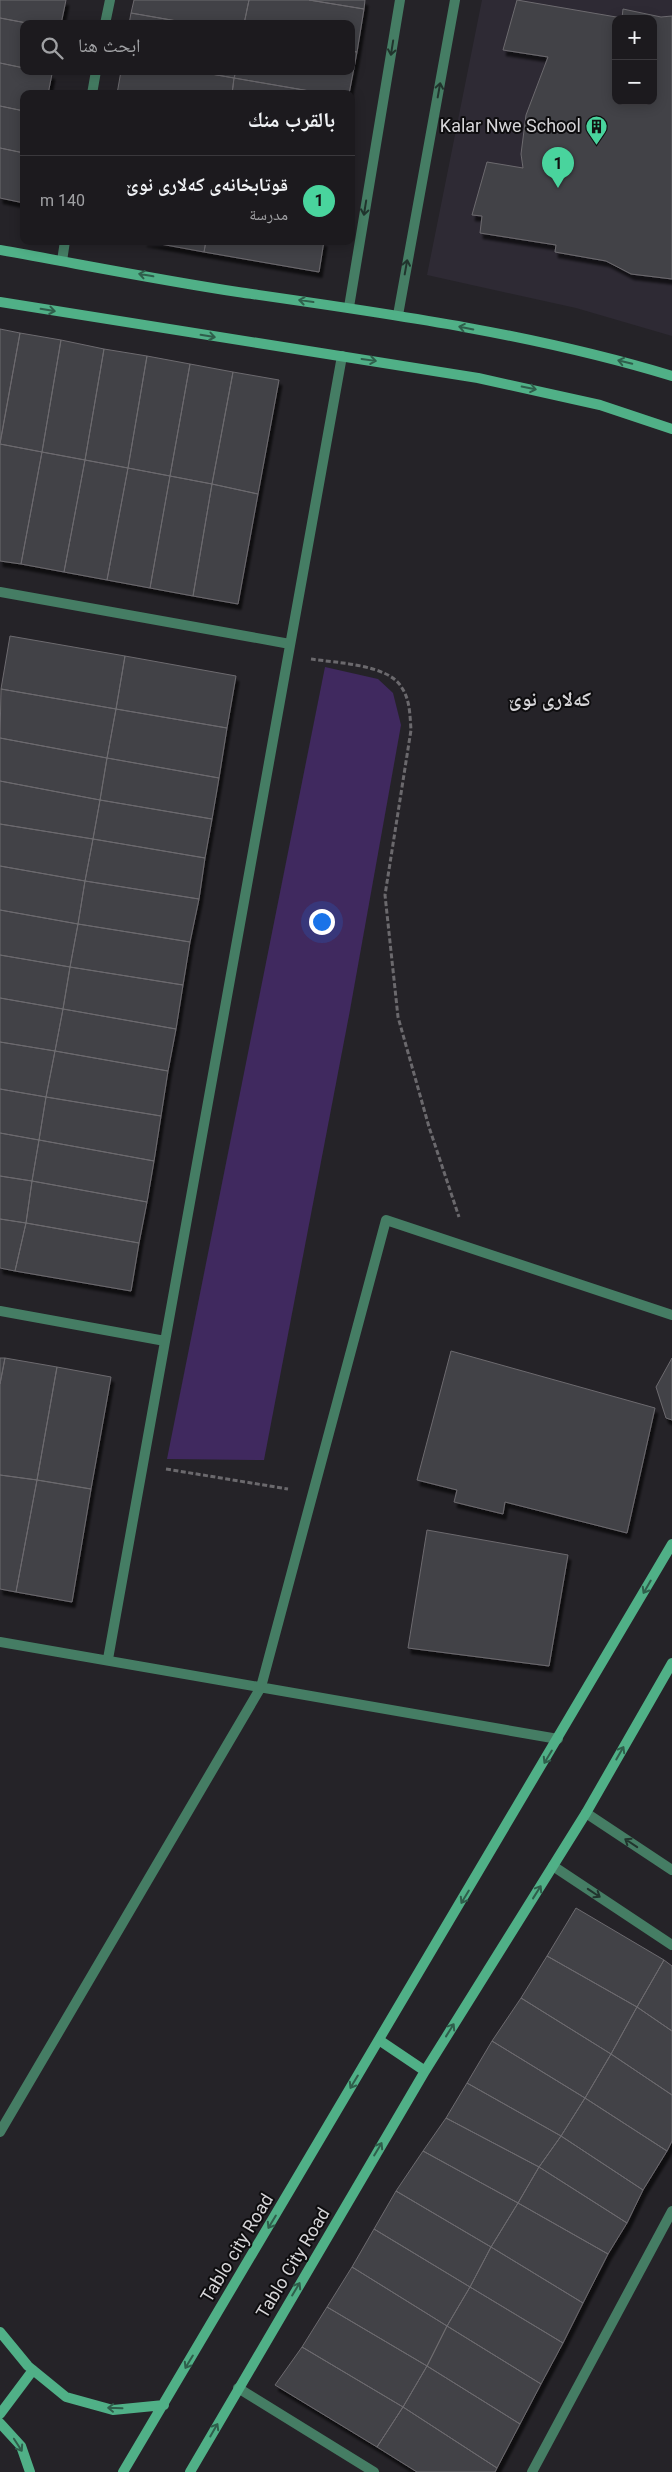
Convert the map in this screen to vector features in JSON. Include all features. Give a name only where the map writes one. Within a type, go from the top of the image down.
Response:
[{"type":"street","points":[[106,20],[110,0]]},
{"type":"street","points":[[349,307],[400,0]]},
{"type":"street","points":[[398,315],[455,0]]},
{"type":"street","points":[[93,90],[95,75]]},
{"type":"street","points":[[62,260],[64,245]]},
{"type":"street","points":[[0,250],[236,291],[398,315],[567,348],[672,376]]},
{"type":"street","points":[[0,302],[342,356],[546,392],[600,405],[672,429]]},
{"type":"street","points":[[108,1659],[342,356]]},
{"type":"street","points":[[0,592],[290,644]]},
{"type":"street","points":[[0,2132],[261,1687],[386,1220],[672,1315]]},
{"type":"street","points":[[0,1311],[165,1341]]},
{"type":"street","name":"Tablo city Road","points":[[123,2472],[672,1544]]},
{"type":"street","points":[[0,1642],[108,1659],[558,1739]]},
{"type":"street","name":"Tablo City Road","points":[[190,2472],[425,2071],[586,1813],[672,1663]]},
{"type":"street","points":[[586,1813],[672,1870]]},
{"type":"street","points":[[553,1866],[672,1944]]},
{"type":"street","points":[[379,2040],[425,2071]]},
{"type":"street","points":[[532,2472],[672,2210]]},
{"type":"street","points":[[0,2332],[34,2370],[66,2397],[112,2410],[164,2405]]},
{"type":"street","points":[[0,2414],[34,2370]]},
{"type":"street","points":[[238,2388],[374,2472]]},
{"type":"street","points":[[0,2423],[21,2446],[30,2472]]},
{"type":"path","points":[[288,656],[385,672],[402,687],[409,707],[411,730],[385,895],[398,1017],[429,1127],[469,1248]]},
{"type":"path","points":[[143,1466],[313,1493]]},
{"type":"shaded area","points":[[482,0],[672,0],[672,336],[576,308],[427,275]]},
{"type":"shaded area","points":[[325,667],[378,679],[393,693],[401,725],[350,1010],[264,1460],[167,1459]]},
{"type":"building","points":[[0,0],[66,0],[62,20],[20,20],[20,22],[0,18]]},
{"type":"building","points":[[134,0],[249,0],[245,20],[171,20],[131,13]]},
{"type":"building","points":[[249,0],[309,0],[364,9],[357,52],[355,52],[355,20],[245,20]]},
{"type":"building","points":[[309,0],[365,0],[364,9]]},
{"type":"building","name":"Kalar Nwe School","points":[[517,0],[612,16],[612,105],[657,105],[657,16],[672,16],[672,279],[631,274],[606,261],[555,252],[556,245],[480,233],[482,216],[472,215],[487,162],[523,168],[521,154],[526,115],[548,57],[503,50]]},
{"type":"building","name":"Kalar Nwe School","points":[[623,9],[652,15],[622,15]]},
{"type":"building","points":[[131,13],[171,20],[130,20]]},
{"type":"building","points":[[0,18],[20,22],[20,67],[0,63]]},
{"type":"building","points":[[0,63],[20,67],[20,75],[52,75],[49,90],[20,90],[20,110],[0,106]]},
{"type":"building","points":[[120,75],[217,75],[234,78],[232,90],[118,90]]},
{"type":"building","points":[[217,75],[235,75],[234,78]]},
{"type":"building","points":[[235,75],[353,75],[350,90],[304,90],[234,78]]},
{"type":"building","points":[[234,78],[304,90],[232,90]]},
{"type":"building","points":[[0,106],[20,110],[20,152],[0,148]]},
{"type":"building","points":[[0,148],[20,152],[20,202],[0,198]]},
{"type":"building","points":[[166,245],[205,245],[204,252]]},
{"type":"building","points":[[205,245],[323,245],[319,272],[204,252]]},
{"type":"building","points":[[0,329],[20,333],[0,443]]},
{"type":"building","points":[[20,333],[61,340],[42,452],[0,444]]},
{"type":"building","points":[[61,340],[104,349],[85,460],[42,452]]},
{"type":"building","points":[[104,349],[147,356],[128,468],[85,460]]},
{"type":"building","points":[[147,356],[190,364],[170,476],[128,468]]},
{"type":"building","points":[[190,364],[233,372],[212,484],[170,476]]},
{"type":"building","points":[[233,372],[279,380],[258,494],[212,484]]},
{"type":"building","points":[[0,444],[42,452],[21,564],[0,561]]},
{"type":"building","points":[[42,452],[85,460],[64,572],[21,564]]},
{"type":"building","points":[[85,460],[128,468],[107,580],[64,572]]},
{"type":"building","points":[[128,468],[170,476],[150,588],[107,580]]},
{"type":"building","points":[[170,476],[212,484],[193,596],[150,588]]},
{"type":"building","points":[[212,484],[258,494],[238,604],[193,596]]},
{"type":"building","points":[[10,636],[125,656],[116,709],[1,689]]},
{"type":"building","points":[[125,656],[236,676],[227,728],[116,709]]},
{"type":"building","points":[[1,689],[116,709],[107,758],[0,738]]},
{"type":"building","points":[[116,709],[227,728],[219,778],[107,758]]},
{"type":"building","points":[[0,738],[107,758],[100,800],[0,781]]},
{"type":"building","points":[[107,758],[219,778],[212,819],[100,800]]},
{"type":"building","points":[[0,781],[100,800],[93,839],[0,824]]},
{"type":"building","points":[[100,800],[212,819],[205,858],[93,839]]},
{"type":"building","points":[[0,824],[93,839],[85,881],[0,866]]},
{"type":"building","points":[[93,839],[205,858],[199,899],[85,881]]},
{"type":"building","points":[[0,866],[85,881],[78,924],[0,910]]},
{"type":"building","points":[[85,881],[199,899],[190,942],[78,924]]},
{"type":"building","points":[[0,910],[78,924],[70,967],[0,955]]},
{"type":"building","points":[[78,924],[190,942],[183,985],[70,967]]},
{"type":"building","points":[[0,955],[70,967],[63,1009],[0,998]]},
{"type":"building","points":[[70,967],[183,985],[176,1029],[63,1009]]},
{"type":"building","points":[[0,998],[63,1009],[55,1051],[0,1042]]},
{"type":"building","points":[[63,1009],[176,1029],[168,1071],[55,1051]]},
{"type":"building","points":[[0,1042],[55,1051],[46,1097],[0,1089]]},
{"type":"building","points":[[55,1051],[168,1071],[161,1116],[46,1097]]},
{"type":"building","points":[[0,1089],[46,1097],[39,1140],[0,1133]]},
{"type":"building","points":[[46,1097],[161,1116],[154,1161],[39,1140]]},
{"type":"building","points":[[0,1133],[39,1140],[32,1181],[0,1176]]},
{"type":"building","points":[[39,1140],[154,1161],[147,1202],[32,1181]]},
{"type":"building","points":[[0,1176],[32,1181],[26,1223],[0,1219]]},
{"type":"building","points":[[32,1181],[147,1202],[139,1243],[26,1223]]},
{"type":"building","points":[[0,1219],[26,1223],[15,1271],[0,1268]]},
{"type":"building","points":[[26,1223],[139,1243],[131,1291],[15,1271]]},
{"type":"building","points":[[451,1351],[655,1408],[627,1533],[505,1502],[503,1514],[454,1502],[457,1490],[417,1480]]},
{"type":"building","points":[[0,1358],[5,1358],[0,1384]]},
{"type":"building","points":[[5,1358],[57,1367],[37,1480],[0,1475],[0,1384]]},
{"type":"building","points":[[672,1358],[672,1420],[666,1418],[656,1387]]},
{"type":"building","points":[[57,1367],[111,1377],[91,1489],[37,1480]]},
{"type":"building","points":[[0,1475],[37,1480],[16,1592],[0,1589]]},
{"type":"building","points":[[37,1480],[91,1489],[72,1602],[16,1592]]},
{"type":"building","points":[[427,1530],[568,1555],[549,1666],[408,1648]]},
{"type":"building","points":[[576,1908],[664,1960],[637,2007],[547,1956]]},
{"type":"building","points":[[547,1956],[637,2007],[611,2054],[521,1998]]},
{"type":"building","points":[[664,1960],[672,1966],[672,2031],[637,2007]]},
{"type":"building","points":[[521,1998],[611,2054],[585,2098],[492,2041]]},
{"type":"building","points":[[637,2007],[672,2031],[672,2095],[611,2054]]},
{"type":"building","points":[[492,2041],[585,2098],[561,2136],[467,2083]]},
{"type":"building","points":[[611,2054],[672,2095],[672,2141],[667,2151],[585,2098]]},
{"type":"building","points":[[467,2083],[561,2136],[539,2167],[446,2118]]},
{"type":"building","points":[[585,2098],[667,2151],[643,2190],[561,2136]]},
{"type":"building","points":[[446,2118],[539,2167],[518,2203],[423,2151]]},
{"type":"building","points":[[561,2136],[643,2190],[627,2223],[539,2167]]},
{"type":"building","points":[[423,2151],[518,2203],[491,2247],[396,2191]]},
{"type":"building","points":[[539,2167],[627,2223],[608,2254],[518,2203]]},
{"type":"building","points":[[396,2191],[491,2247],[470,2287],[374,2229]]},
{"type":"building","points":[[518,2203],[608,2254],[583,2303],[491,2247]]},
{"type":"building","points":[[374,2229],[470,2287],[447,2326],[352,2267]]},
{"type":"building","points":[[491,2247],[583,2303],[563,2343],[470,2287]]},
{"type":"building","points":[[352,2267],[447,2326],[427,2366],[327,2307]]},
{"type":"building","points":[[470,2287],[563,2343],[541,2384],[447,2326]]},
{"type":"building","points":[[327,2307],[427,2366],[403,2407],[302,2347]]},
{"type":"building","points":[[447,2326],[541,2384],[520,2424],[427,2366]]},
{"type":"building","points":[[302,2347],[403,2407],[377,2447],[275,2385]]},
{"type":"building","points":[[427,2366],[520,2424],[497,2468],[403,2407]]},
{"type":"building","points":[[403,2407],[497,2468],[495,2472],[417,2472],[377,2447]]},
{"type":"place","name":"Kalar Nwe School","points":[[597,145]]},
{"type":"place","name":"قوتابخانەی کەلاری نوێ","points":[[558,188]]},
{"type":"district","name":"کەلاری نوێ","points":[[550,699]]}]
